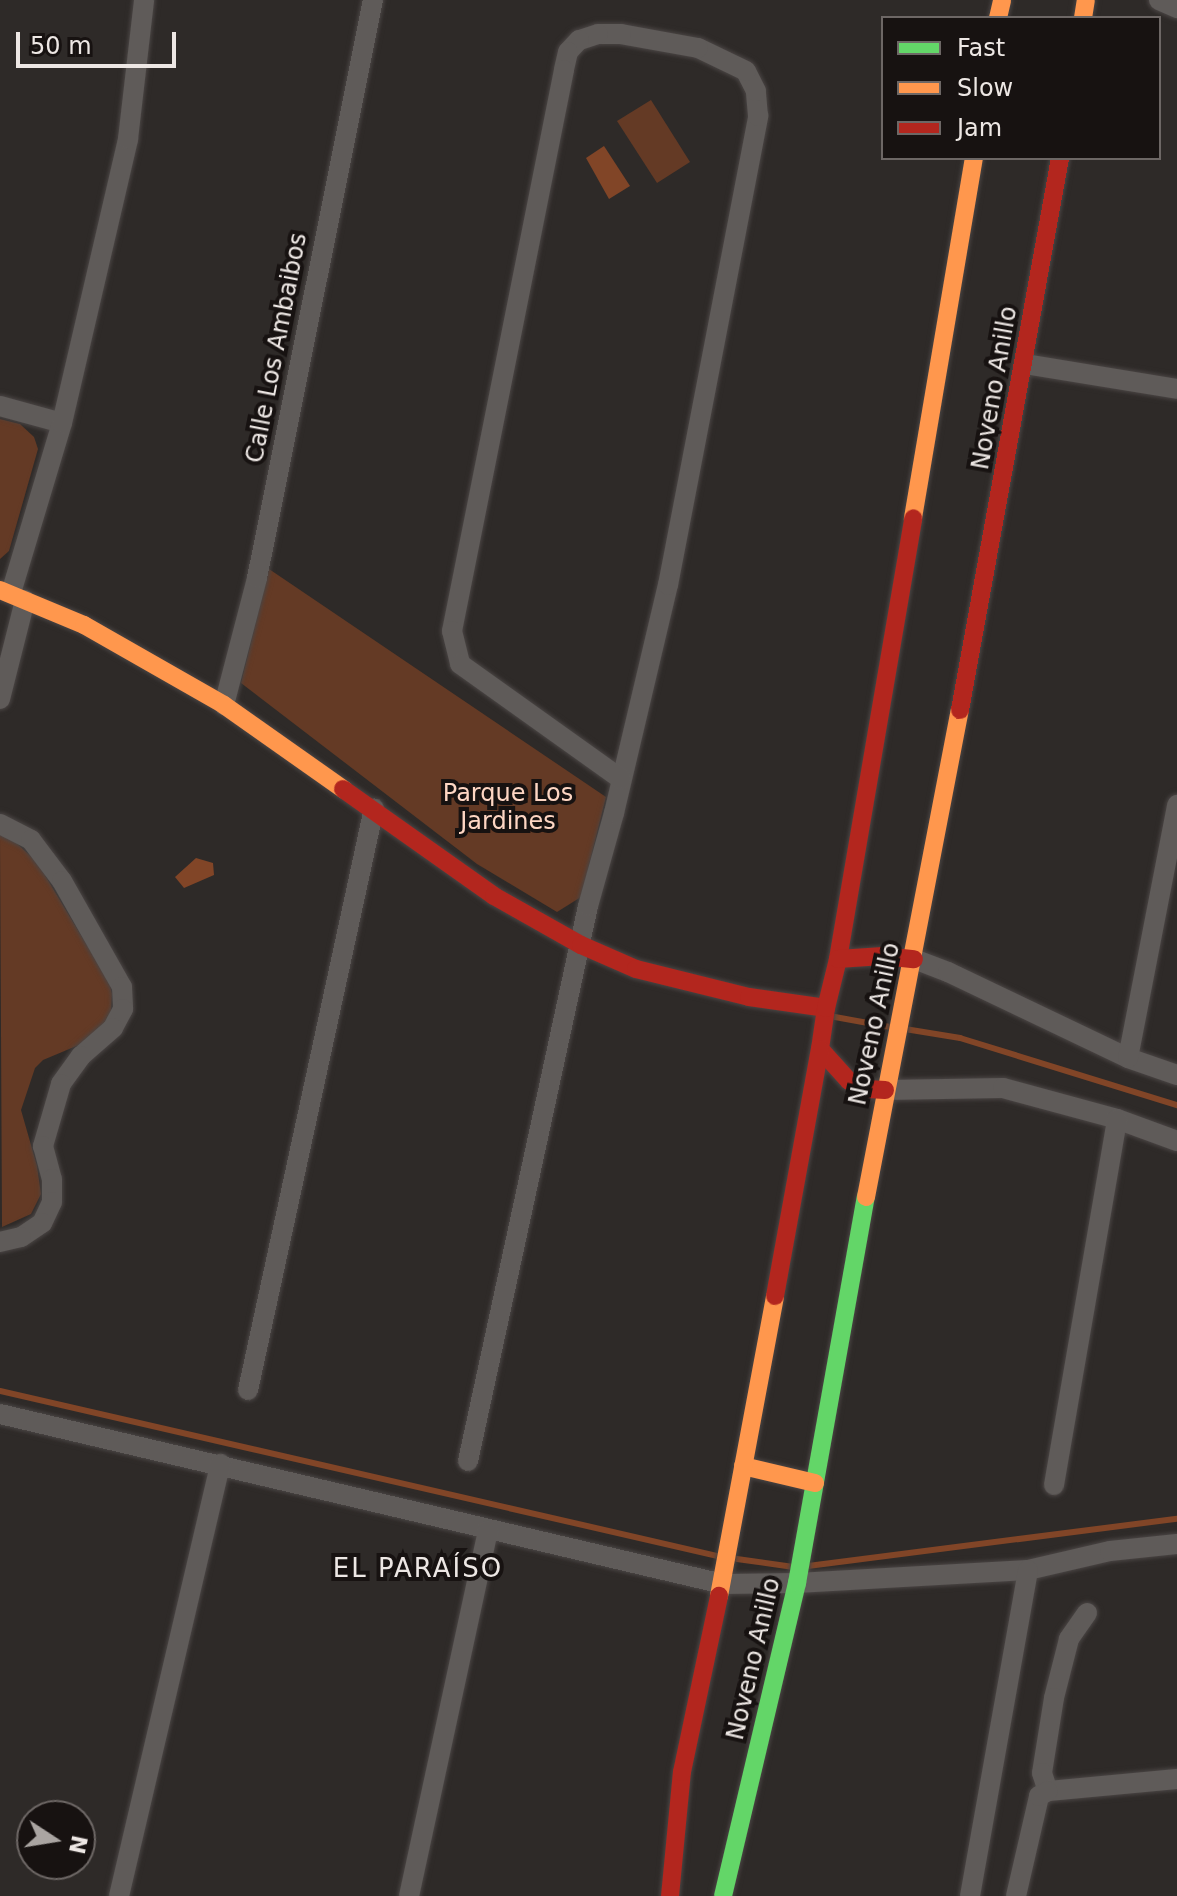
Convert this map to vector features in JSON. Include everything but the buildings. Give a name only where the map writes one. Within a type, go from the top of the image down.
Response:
[{"type":"street","points":[[0,699],[12,594],[62,423],[128,139],[144,0]]},
{"type":"street","name":"Calle Los Ambaibos","points":[[224,705],[257,578],[373,0]]},
{"type":"street","points":[[1159,0],[1177,8]]},
{"type":"street","points":[[468,1461],[581,945],[668,585],[758,116],[756,91],[746,71],[698,48],[635,36],[598,34],[579,40],[568,52],[452,631],[460,664],[621,779]]},
{"type":"street","name":"Noveno Anillo","points":[[670,1896],[682,1772],[730,1544],[826,1008],[838,959],[974,160]]},
{"type":"street","name":"Noveno Anillo","points":[[723,1896],[797,1579],[885,1090],[914,959],[1025,364],[1060,160]]},
{"type":"street","points":[[1025,364],[1177,389]]},
{"type":"street","points":[[0,406],[62,423]]},
{"type":"street","points":[[12,594],[84,625],[224,705],[374,808],[494,896],[581,945],[636,969],[749,997],[826,1008]]},
{"type":"street","points":[[1128,1058],[1177,805]]},
{"type":"street","points":[[248,1390],[374,808]]},
{"type":"street","points":[[0,824],[31,840],[62,881],[122,987],[123,1009],[113,1028],[81,1056],[61,1084],[43,1146],[52,1179],[52,1202],[42,1223],[21,1237],[0,1242]]},
{"type":"street","points":[[838,959],[883,956],[914,959],[948,972],[1128,1058],[1177,1075]]},
{"type":"street","points":[[820,1049],[849,1081],[868,1089],[1003,1088],[1117,1119],[1177,1141]]},
{"type":"street","points":[[1054,1485],[1117,1119]]},
{"type":"street","points":[[0,1414],[488,1530],[724,1575],[797,1579],[1028,1570],[1110,1551],[1177,1544]]},
{"type":"street","points":[[119,1896],[220,1464]]},
{"type":"street","points":[[743,1466],[815,1483]]},
{"type":"street","points":[[409,1896],[488,1530]]},
{"type":"street","points":[[970,1896],[1028,1570]]},
{"type":"street","points":[[1048,1791],[1042,1773],[1054,1698],[1069,1639],[1087,1613]]},
{"type":"street","points":[[1016,1896],[1039,1796],[1048,1791],[1177,1779]]},
{"type":"green space","points":[[651,100],[690,162],[657,183],[617,121]]},
{"type":"green space","points":[[0,419],[20,424],[34,437],[38,449],[9,551],[0,559]]},
{"type":"green space","name":"Parque Los Jardines","points":[[269,569],[606,797],[581,897],[557,912],[477,864],[241,683]]},
{"type":"green space","points":[[0,835],[12,839],[37,862],[109,982],[112,994],[111,1011],[106,1023],[86,1042],[43,1060],[35,1068],[21,1110],[37,1166],[41,1194],[31,1214],[2,1227]]},
{"type":"shaded area","points":[[604,146],[630,186],[609,199],[586,158]]},
{"type":"shaded area","points":[[196,858],[213,863],[214,875],[184,888],[175,877]]},
{"type":"waterway","points":[[835,1017],[890,1027]]},
{"type":"waterway","points":[[905,1029],[960,1038],[1177,1105]]},
{"type":"waterway","points":[[0,1391],[722,1557]]},
{"type":"waterway","points":[[808,1566],[1177,1519]]},
{"type":"waterway","points":[[737,1559],[793,1567]]},
{"type":"traffic: fast","points":[[723,1896],[797,1583],[866,1197]]},
{"type":"traffic: slow","points":[[998,16],[1002,0]]},
{"type":"traffic: slow","points":[[1083,16],[1086,0]]},
{"type":"traffic: slow","points":[[913,518],[974,160]]},
{"type":"traffic: slow","points":[[0,590],[84,625],[224,705],[343,789]]},
{"type":"traffic: slow","points":[[866,1197],[960,710]]},
{"type":"traffic: slow","points":[[719,1596],[775,1296]]},
{"type":"traffic: slow","points":[[743,1466],[815,1483]]},
{"type":"traffic: jam","points":[[960,710],[1060,160]]},
{"type":"traffic: jam","points":[[838,959],[913,518]]},
{"type":"traffic: jam","points":[[343,789],[494,896],[581,945],[636,969],[749,997],[826,1008]]},
{"type":"traffic: jam","points":[[885,1090],[868,1089],[849,1081],[820,1049],[826,1008],[838,959],[883,956],[914,959]]},
{"type":"traffic: jam","points":[[775,1296],[820,1049]]},
{"type":"traffic: jam","points":[[670,1896],[682,1772],[719,1596]]},
{"type":"district","name":"EL PARAÍSO","points":[[418,1569]]}]
